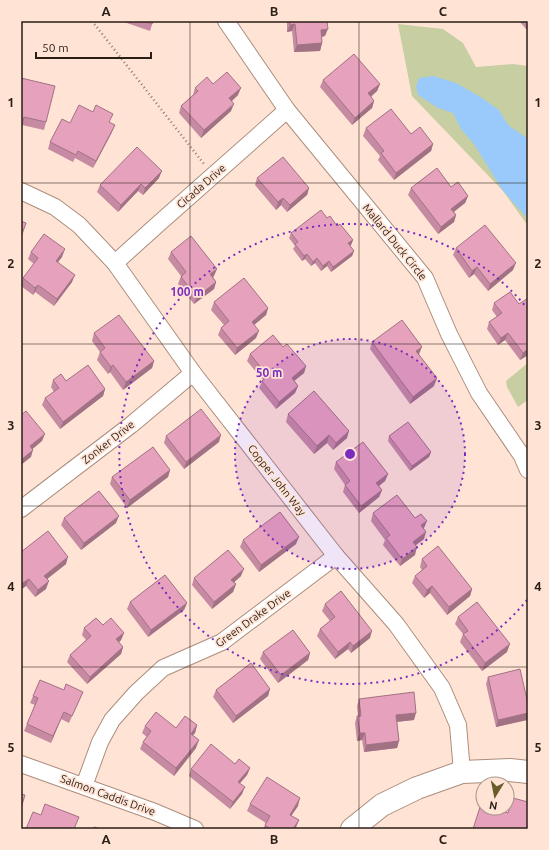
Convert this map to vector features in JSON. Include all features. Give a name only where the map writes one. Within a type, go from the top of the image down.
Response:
[{"type":"street","name":"Mallard Duck Circle","points":[[226,21],[287,110],[425,278],[479,394],[522,456],[528,470]]},
{"type":"street","name":"Cicada Drive","points":[[115,263],[287,110]]},
{"type":"street","name":"Copper John Way","points":[[21,191],[54,207],[78,225],[115,263],[193,373],[336,556],[396,624],[442,688],[458,725],[462,772]]},
{"type":"street","name":"Zonker Drive","points":[[21,509],[131,425],[193,373]]},
{"type":"street","name":"Green Drake Drive","points":[[84,786],[100,742],[112,720],[163,668],[222,642],[336,556]]},
{"type":"street","name":"Salmon Caddis Drive","points":[[21,764],[155,812],[195,829]]},
{"type":"street","points":[[352,829],[382,805],[417,788],[462,772],[510,770],[528,772]]},
{"type":"path","points":[[92,21],[206,167]]},
{"type":"green space","points":[[398,24],[443,29],[463,43],[476,67],[513,64],[528,66],[528,226],[503,191],[412,96]]},
{"type":"green space","points":[[528,363],[528,400],[518,407],[507,387],[506,381]]},
{"type":"water","points":[[433,76],[456,83],[482,98],[499,110],[508,125],[528,139],[528,219],[503,191],[474,144],[461,129],[453,113],[438,108],[418,95],[416,87],[419,78]]},
{"type":"building","points":[[144,21],[153,21],[152,24]]},
{"type":"building","points":[[290,21],[327,21],[328,29],[321,30],[322,43],[297,45],[295,24],[290,25]]},
{"type":"building","points":[[354,54],[380,84],[368,93],[374,101],[355,118],[323,80]]},
{"type":"building","points":[[227,72],[241,88],[229,98],[234,104],[204,130],[181,106],[198,91],[195,88],[207,77],[213,84]]},
{"type":"building","points":[[21,78],[55,86],[46,122],[24,117],[21,125]]},
{"type":"building","points":[[79,105],[93,112],[96,105],[113,114],[109,122],[115,125],[96,161],[78,151],[76,155],[50,142],[62,119],[70,123]]},
{"type":"building","points":[[391,109],[411,134],[420,127],[433,144],[396,173],[381,153],[384,151],[366,128]]},
{"type":"building","points":[[137,147],[162,171],[145,188],[141,184],[121,205],[100,185]]},
{"type":"building","points":[[283,157],[309,188],[290,205],[283,198],[278,202],[257,178]]},
{"type":"building","points":[[437,168],[451,187],[458,182],[468,196],[451,209],[456,215],[441,227],[411,188]]},
{"type":"building","points":[[321,210],[327,218],[330,216],[337,226],[340,224],[353,240],[348,243],[354,251],[333,267],[329,261],[323,266],[317,258],[313,262],[307,254],[304,256],[295,244],[298,242],[291,233]]},
{"type":"building","points":[[21,221],[26,223],[21,237]]},
{"type":"building","points":[[485,225],[516,263],[490,284],[477,267],[472,271],[456,248]]},
{"type":"building","points":[[44,234],[65,249],[56,261],[75,275],[57,299],[38,285],[35,288],[23,278],[38,258],[31,252]]},
{"type":"building","points":[[191,236],[217,269],[210,274],[216,282],[197,297],[181,277],[186,272],[171,252]]},
{"type":"building","points":[[244,278],[268,308],[252,322],[259,331],[237,348],[221,328],[229,321],[214,302]]},
{"type":"building","points":[[510,292],[519,304],[528,298],[528,349],[523,353],[508,333],[501,338],[489,322],[502,313],[494,303]]},
{"type":"building","points":[[119,315],[154,361],[126,382],[113,365],[111,367],[100,352],[105,348],[94,333]]},
{"type":"building","points":[[402,320],[422,347],[416,351],[437,378],[413,397],[372,342]]},
{"type":"building","points":[[273,335],[283,347],[287,344],[306,366],[292,378],[298,386],[279,402],[262,381],[268,376],[250,354]]},
{"type":"building","points":[[88,365],[105,389],[63,422],[45,398],[59,388],[53,380],[61,374],[66,381]]},
{"type":"building","points":[[314,391],[349,431],[336,443],[329,435],[317,446],[288,414]]},
{"type":"building","points":[[201,409],[221,435],[186,462],[166,436]]},
{"type":"building","points":[[26,411],[45,434],[30,446],[33,450],[21,460],[21,415]]},
{"type":"building","points":[[408,422],[431,452],[412,466],[389,436]]},
{"type":"building","points":[[363,442],[388,474],[376,483],[382,490],[361,506],[345,485],[350,481],[336,462]]},
{"type":"building","points":[[153,447],[170,470],[130,500],[112,477]]},
{"type":"building","points":[[99,491],[119,516],[84,543],[64,518]]},
{"type":"building","points":[[397,495],[415,518],[421,514],[427,521],[421,525],[426,532],[413,542],[417,547],[402,559],[386,538],[390,535],[373,513]]},
{"type":"building","points":[[280,512],[299,537],[261,565],[243,540]]},
{"type":"building","points":[[48,531],[68,557],[44,576],[49,581],[38,590],[29,579],[21,584],[21,552]]},
{"type":"building","points":[[438,546],[472,589],[449,607],[432,586],[427,590],[415,576],[427,566],[422,559]]},
{"type":"building","points":[[228,550],[244,569],[231,580],[236,584],[214,602],[194,578]]},
{"type":"building","points":[[165,575],[187,603],[151,630],[130,602]]},
{"type":"building","points":[[341,591],[372,631],[353,646],[350,642],[338,652],[320,629],[335,617],[325,604]]},
{"type":"building","points":[[477,602],[510,644],[485,663],[463,634],[468,631],[458,617]]},
{"type":"building","points":[[96,618],[103,625],[111,618],[124,633],[116,639],[123,647],[90,677],[70,655],[91,636],[84,628]]},
{"type":"building","points":[[293,630],[310,653],[281,675],[263,652]]},
{"type":"building","points":[[251,663],[270,689],[236,716],[216,690]]},
{"type":"building","points":[[520,669],[528,704],[528,713],[498,720],[488,677]]},
{"type":"building","points":[[40,680],[64,690],[66,684],[83,692],[72,716],[64,712],[53,736],[27,724],[38,698],[33,696]]},
{"type":"building","points":[[414,692],[416,713],[396,715],[399,741],[366,745],[365,733],[360,733],[357,716],[361,716],[359,699]]},
{"type":"building","points":[[156,712],[176,728],[185,716],[197,725],[191,734],[199,740],[176,768],[143,742],[151,731],[145,726]]},
{"type":"building","points":[[211,744],[235,764],[239,759],[250,768],[238,782],[245,787],[233,802],[191,769]]},
{"type":"building","points":[[267,777],[300,798],[290,815],[299,820],[293,829],[270,829],[265,825],[270,816],[250,804]]},
{"type":"building","points":[[21,794],[25,795],[21,808]]},
{"type":"building","points":[[515,799],[528,802],[528,829],[473,829],[477,816],[515,816]]},
{"type":"building","points":[[45,804],[79,817],[74,829],[26,829],[33,812],[41,815]]}]
